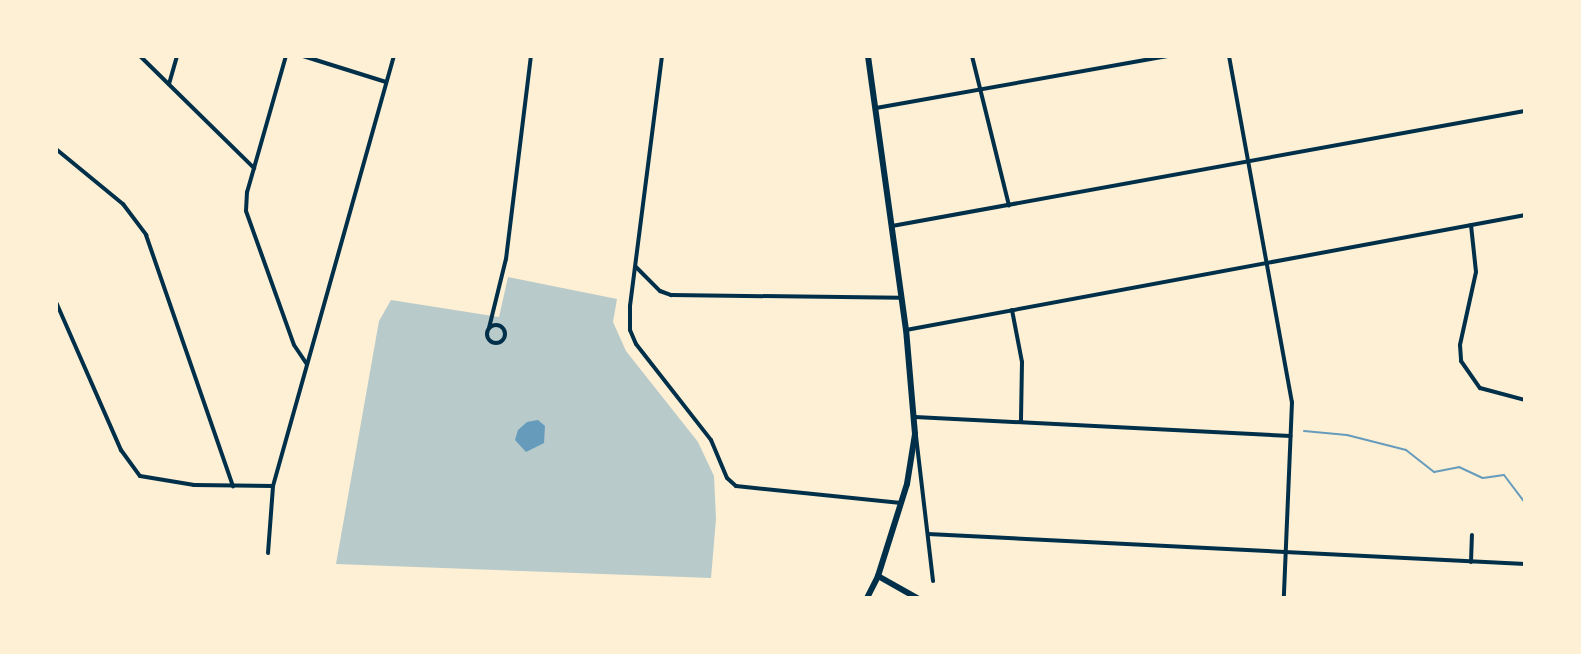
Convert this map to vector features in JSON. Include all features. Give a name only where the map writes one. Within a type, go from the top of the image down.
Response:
[{"type":"main road","points":[[867,598],[878,576],[901,503],[912,463],[915,434],[906,330],[868,56]]},
{"type":"main road","points":[[878,576],[917,598]]},
{"type":"street","points":[[140,56],[254,168]]},
{"type":"street","points":[[169,86],[177,56]]},
{"type":"street","points":[[286,56],[247,192],[246,211],[294,345],[307,364]]},
{"type":"street","points":[[303,56],[386,82]]},
{"type":"street","points":[[268,553],[273,486],[394,56]]},
{"type":"street","points":[[489,328],[501,326],[505,332],[503,341],[488,340],[489,328],[506,259],[531,56]]},
{"type":"street","points":[[662,56],[630,306],[632,336],[711,440],[732,484],[901,503]]},
{"type":"street","points":[[972,56],[1009,205]]},
{"type":"street","points":[[876,108],[1167,56]]},
{"type":"street","points":[[1229,56],[1290,393],[1284,596]]},
{"type":"street","points":[[892,226],[1525,111]]},
{"type":"street","points":[[56,149],[123,204],[146,235],[233,486]]},
{"type":"street","points":[[906,330],[1525,215]]},
{"type":"street","points":[[1471,225],[1476,281],[1462,335],[1461,361],[1480,388],[1525,400]]},
{"type":"street","points":[[636,267],[660,291],[671,295],[901,298]]},
{"type":"street","points":[[56,302],[121,450],[137,474],[165,482],[273,486]]},
{"type":"street","points":[[1012,310],[1022,362],[1021,423]]},
{"type":"street","points":[[915,417],[1291,436]]},
{"type":"street","points":[[915,434],[933,581]]},
{"type":"street","points":[[928,534],[1525,564]]},
{"type":"street","points":[[1471,562],[1472,535]]},
{"type":"shaded area","points":[[508,277],[617,299],[613,322],[626,351],[698,442],[714,476],[716,519],[711,578],[336,564],[379,321],[391,300],[499,317]]},
{"type":"water","points":[[538,420],[545,426],[544,443],[526,452],[515,440],[518,430],[527,422]]},
{"type":"waterway","points":[[1304,431],[1347,435],[1406,450],[1434,472],[1459,467],[1483,478],[1504,475],[1525,503]]}]
